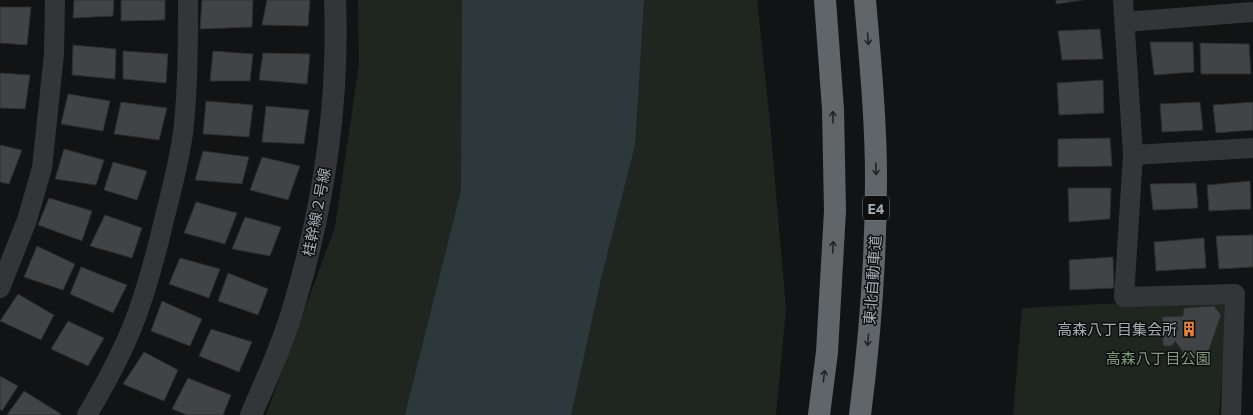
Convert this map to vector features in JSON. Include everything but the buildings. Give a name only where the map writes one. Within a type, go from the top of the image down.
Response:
[{"type":"highway","points":[[819,415],[827,352],[835,211],[833,109],[825,0]]},
{"type":"highway","name":"東北自動車道","points":[[860,415],[866,371],[875,258],[876,178],[872,80],[865,0]]},
{"type":"street","points":[[0,288],[27,220],[42,168],[49,114],[54,54],[55,0]]},
{"type":"street","points":[[87,415],[102,391],[117,362],[140,307],[157,250],[172,187],[182,134],[187,76],[188,0]]},
{"type":"street","name":"桂幹線２号線","points":[[251,415],[295,304],[315,226],[328,151],[333,107],[336,66],[335,0]]},
{"type":"street","points":[[1123,0],[1133,155],[1124,297],[1244,293],[1231,415]]},
{"type":"street","points":[[1125,22],[1253,12]]},
{"type":"street","points":[[1133,155],[1253,148]]},
{"type":"green space","points":[[358,0],[757,0],[770,122],[786,309],[776,415],[266,415],[335,227],[359,64]]},
{"type":"green space","name":"高森八丁目公園","points":[[1222,298],[1227,316],[1219,415],[1013,415],[1022,308]]},
{"type":"shaded area","points":[[462,0],[644,0],[635,145],[601,279],[571,415],[405,415],[461,191]]},
{"type":"place","name":"高森八丁目集会所","points":[[1189,329]]}]
